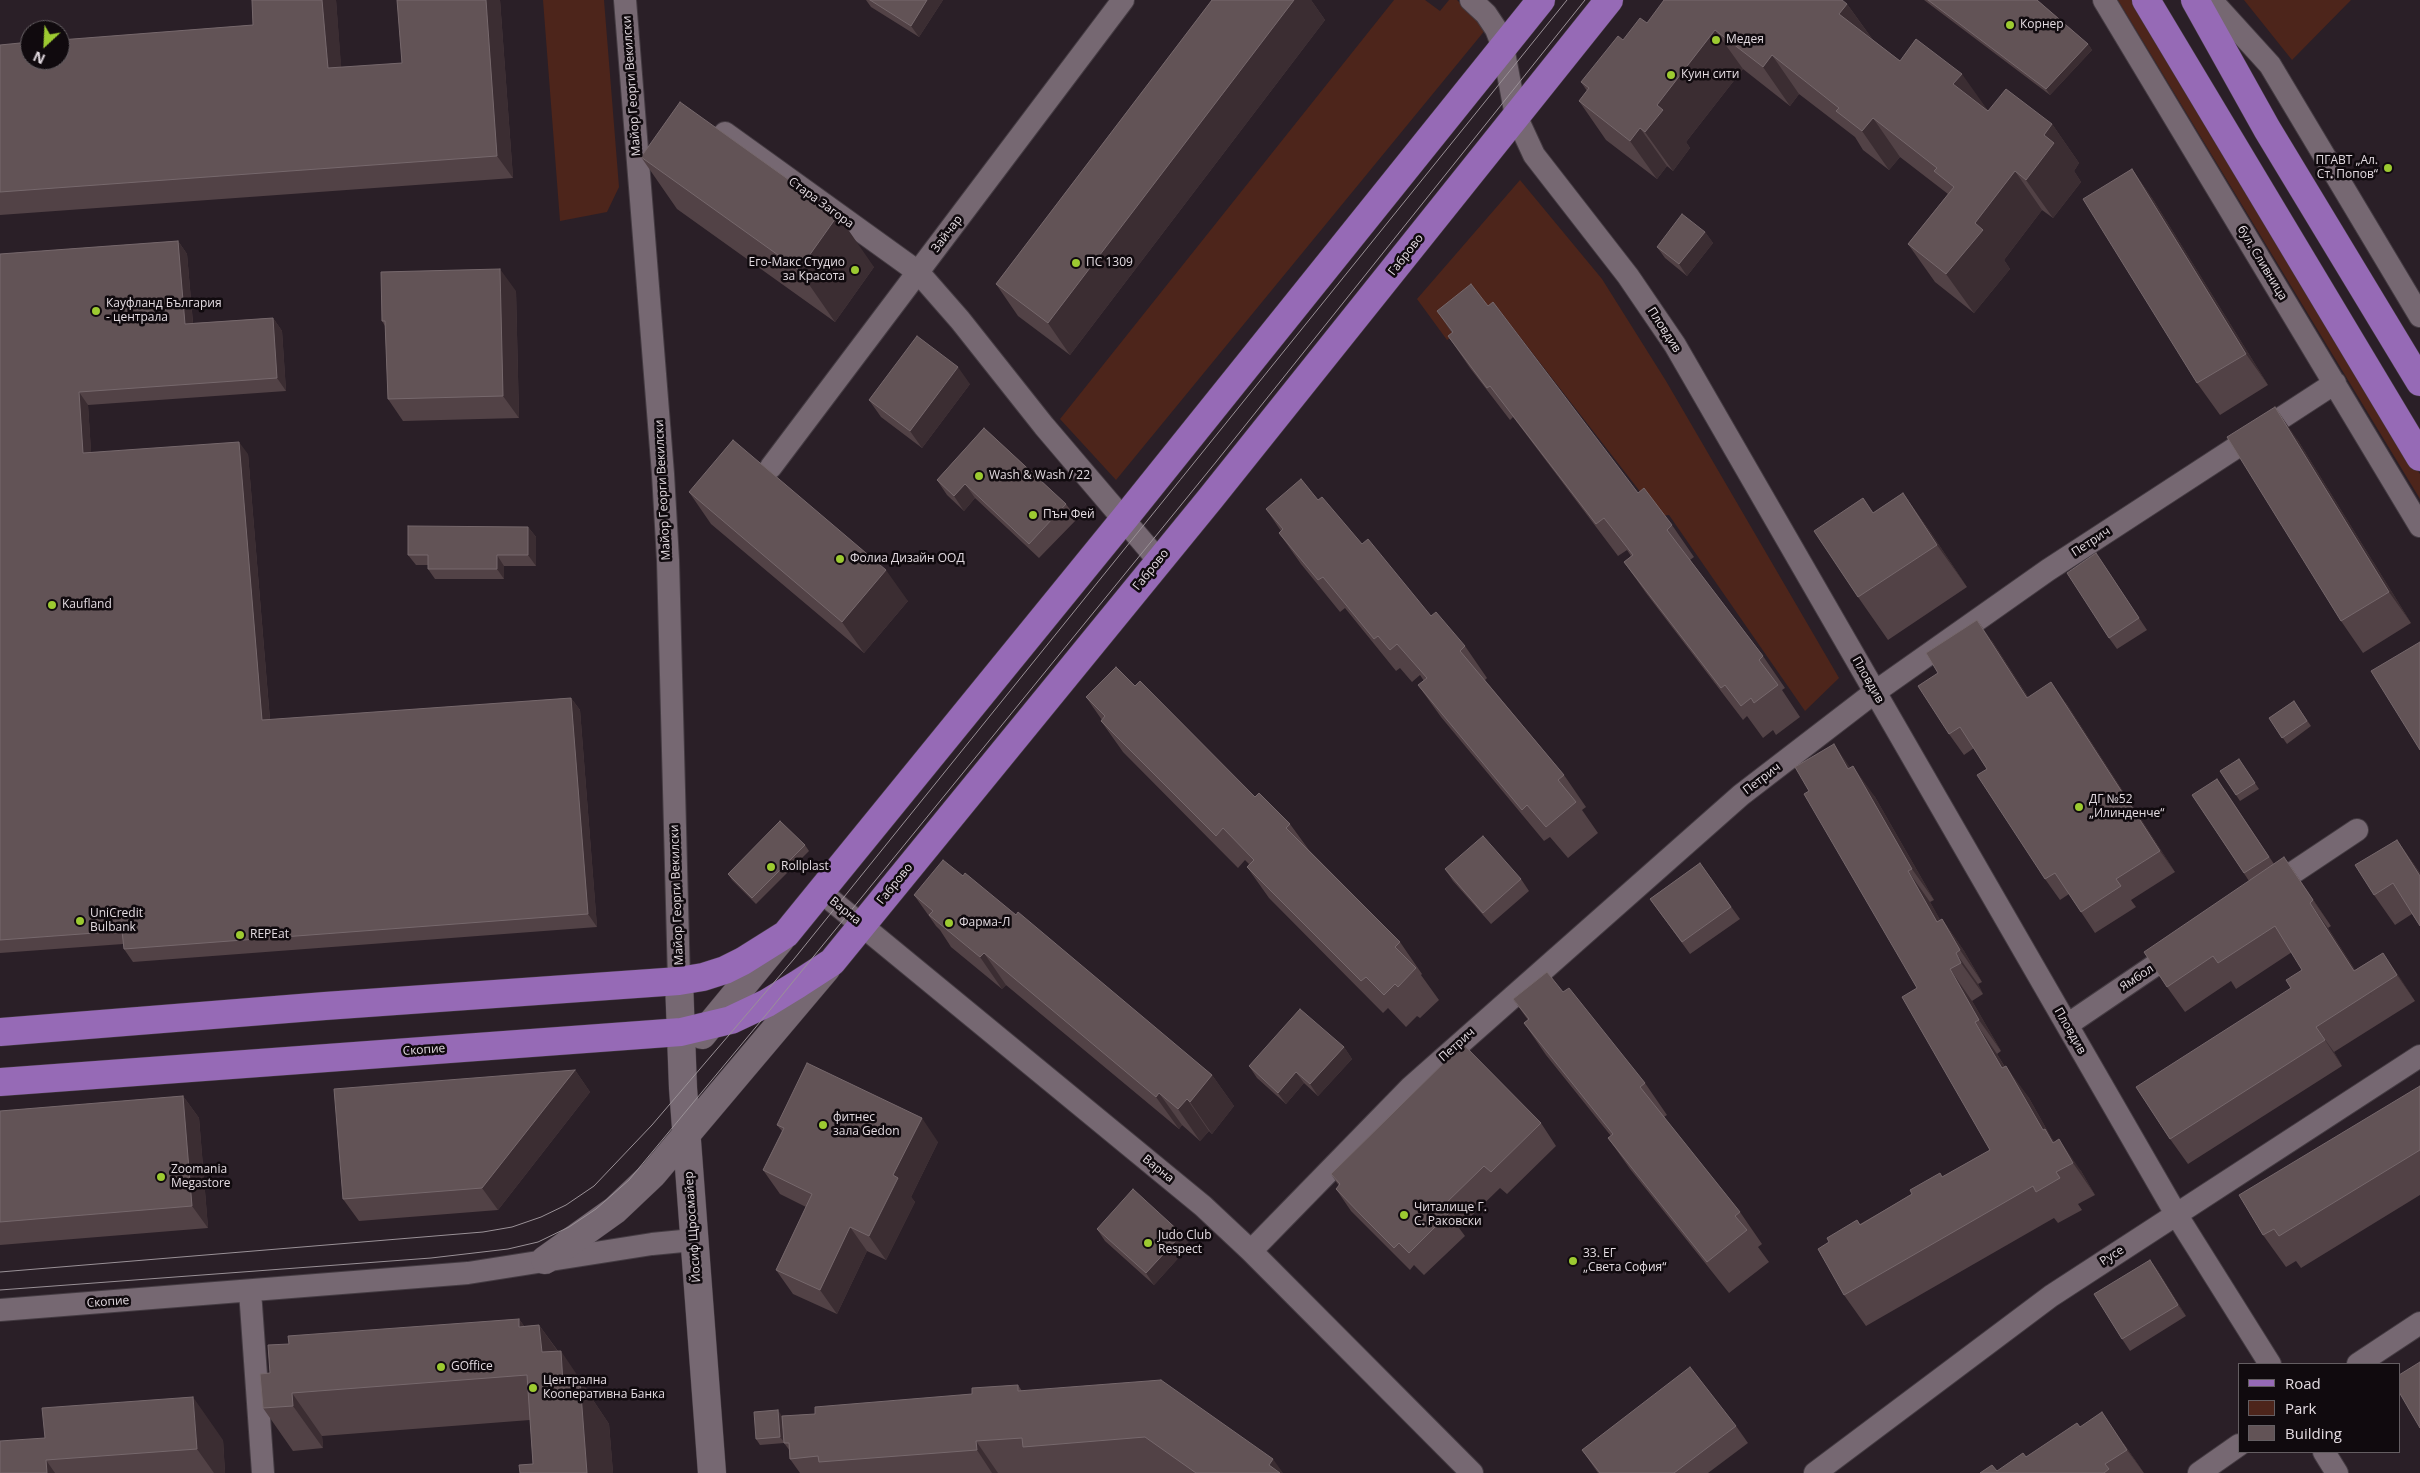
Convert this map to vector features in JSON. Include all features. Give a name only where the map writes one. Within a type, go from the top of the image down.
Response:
[{"type":"main road","points":[[0,1032],[335,1005],[679,981],[703,977],[725,970],[743,962],[786,934],[1124,519],[1540,0]]},
{"type":"main road","name":"Габрово","points":[[832,962],[1159,561],[1609,0]]},
{"type":"main road","points":[[2146,0],[2420,457]]},
{"type":"main road","points":[[2195,0],[2267,129],[2420,382]]},
{"type":"main road","name":"Скопие","points":[[0,1082],[681,1032],[731,1020],[767,1002],[832,962]]},
{"type":"street","name":"Майор Георги Векилски","points":[[625,0],[663,474],[679,981]]},
{"type":"street","name":"Зайчар","points":[[771,467],[1123,0]]},
{"type":"street","name":"Пловдив","points":[[1472,0],[1494,25],[1503,47],[1516,116],[1534,155],[1628,276],[1675,345],[2176,1214],[2269,1363]]},
{"type":"street","name":"бул. Сливница","points":[[2104,0],[2420,526]]},
{"type":"street","points":[[2211,0],[2270,65],[2420,316]]},
{"type":"street","name":"Стара Загора","points":[[725,133],[918,272],[1159,561]]},
{"type":"street","name":"Петрич","points":[[1251,1250],[1411,1087],[1741,794],[1875,692],[2048,570],[2335,383]]},
{"type":"street","points":[[2249,902],[2357,830]]},
{"type":"street","name":"Варна","points":[[820,891],[1203,1206],[1251,1250],[1472,1473]]},
{"type":"street","points":[[682,1060],[786,934]]},
{"type":"street","name":"Ямбол","points":[[2067,1025],[2199,936]]},
{"type":"street","name":"Габрово","points":[[545,1260],[615,1210],[653,1174],[832,962]]},
{"type":"street","name":"Йосиф Щросмайер","points":[[679,981],[693,1240],[712,1473]]},
{"type":"street","name":"Русе","points":[[1815,1473],[2051,1296],[2420,1056]]},
{"type":"street","name":"Скопие","points":[[0,1310],[468,1273],[652,1244],[693,1240]]},
{"type":"street","points":[[250,1291],[263,1473]]},
{"type":"street","points":[[2360,1363],[2420,1323]]},
{"type":"street","points":[[2199,1473],[2238,1446]]},
{"type":"street","points":[[2325,1453],[2337,1473]]},
{"type":"green space","points":[[543,0],[604,0],[619,187],[607,212],[560,221]]},
{"type":"green space","points":[[1394,0],[1425,0],[1440,11],[1449,0],[1457,0],[1486,29],[1116,480],[1060,419]]},
{"type":"green space","points":[[2118,0],[2133,0],[2420,474],[2420,499]]},
{"type":"green space","points":[[2244,0],[2351,0],[2292,60]]},
{"type":"green space","points":[[1520,180],[1602,279],[1666,381],[1839,678],[1805,711],[1669,515],[1659,516],[1496,306],[1447,340],[1417,299]]},
{"type":"building","points":[[252,0],[322,0],[328,68],[402,63],[397,0],[486,0],[497,156],[0,192],[0,45],[20,43],[20,70],[70,70],[70,39],[253,25]]},
{"type":"building","points":[[870,0],[927,0],[911,26]]},
{"type":"building","points":[[1212,0],[1294,0],[1048,323],[996,284]]},
{"type":"building","points":[[1664,0],[1842,0],[1847,4],[1839,14],[1900,61],[1916,39],[1962,74],[1953,84],[1988,111],[2006,89],[2052,124],[2044,135],[2054,143],[2026,180],[2015,171],[1975,223],[1983,230],[1946,274],[1908,244],[1954,187],[1934,171],[1937,168],[1873,118],[1862,131],[1836,111],[1839,108],[1772,55],[1763,67],[1715,30],[1657,105],[1663,110],[1645,132],[1640,128],[1630,141],[1579,101],[1589,88],[1581,82],[1618,36],[1623,40],[1640,18],[1647,23]]},
{"type":"building","name":"Корнер","points":[[1928,0],[2037,0],[2088,44],[2046,89]]},
{"type":"building","points":[[680,102],[838,215],[799,270],[641,157]]},
{"type":"building","points":[[2132,169],[2246,354],[2197,383],[2083,199]]},
{"type":"building","points":[[1682,214],[1705,232],[1679,264],[1657,247]]},
{"type":"building","points":[[178,241],[185,324],[273,318],[277,378],[79,392],[83,453],[239,442],[262,720],[571,698],[588,914],[124,949],[122,931],[0,940],[0,254]]},
{"type":"building","points":[[500,269],[503,396],[388,399],[385,321],[382,321],[381,272]]},
{"type":"building","points":[[1471,284],[1488,306],[1493,302],[1638,493],[1644,488],[1672,525],[1667,530],[1763,656],[1759,660],[1778,685],[1754,703],[1751,698],[1741,706],[1725,685],[1721,688],[1624,562],[1633,555],[1604,518],[1596,524],[1490,386],[1487,388],[1448,336],[1453,332],[1437,311]]},
{"type":"building","points":[[917,336],[958,367],[910,431],[869,400]]},
{"type":"building","points":[[2275,407],[2389,592],[2341,621],[2227,437]]},
{"type":"building","points":[[984,428],[1066,504],[1029,544],[965,484],[954,496],[937,480]]},
{"type":"building","points":[[733,440],[886,570],[842,622],[689,492]]},
{"type":"building","points":[[1301,479],[1318,500],[1322,497],[1362,544],[1368,539],[1431,616],[1436,612],[1465,646],[1460,651],[1564,775],[1558,780],[1576,802],[1546,827],[1527,805],[1522,810],[1418,685],[1427,678],[1397,644],[1390,650],[1378,636],[1374,639],[1323,577],[1318,580],[1279,533],[1283,529],[1266,509]]},
{"type":"building","points":[[1903,493],[1937,545],[1858,597],[1814,531],[1863,498],[1873,513]]},
{"type":"building","points":[[408,526],[528,527],[528,555],[497,555],[497,569],[428,569],[428,555],[408,555]]},
{"type":"building","points":[[2096,553],[2139,618],[2109,638],[2067,573]]},
{"type":"building","points":[[1977,620],[2027,698],[2051,682],[2160,851],[2116,879],[2121,886],[2081,912],[2055,873],[2045,879],[1977,775],[1987,769],[1960,727],[1949,734],[1918,686],[1938,673],[1926,653]]},
{"type":"building","points":[[2420,642],[2420,750],[2371,671]]},
{"type":"building","points":[[1116,667],[1135,686],[1140,681],[1255,797],[1259,793],[1290,824],[1286,828],[1400,942],[1395,947],[1416,968],[1398,987],[1395,984],[1384,995],[1366,977],[1361,981],[1247,867],[1254,860],[1223,828],[1216,836],[1101,721],[1105,716],[1086,697]]},
{"type":"building","points":[[2294,701],[2307,721],[2282,738],[2269,718]]},
{"type":"building","points":[[1834,744],[1848,769],[1853,766],[1912,869],[1908,871],[1937,922],[1942,919],[1960,950],[1956,953],[1961,963],[1950,969],[1979,1020],[1975,1022],[2002,1068],[2006,1066],[2043,1130],[2045,1129],[2053,1143],[2059,1139],[2073,1163],[2056,1172],[2060,1178],[2036,1192],[2033,1186],[1844,1295],[1818,1249],[1829,1242],[1827,1238],[1857,1220],[1860,1225],[1912,1194],[1910,1190],[1940,1173],[1942,1177],[1990,1150],[1902,997],[1917,988],[1804,794],[1809,791],[1795,767]]},
{"type":"building","points":[[2239,759],[2255,783],[2236,795],[2220,771]]},
{"type":"building","points":[[2217,779],[2269,857],[2244,873],[2192,795]]},
{"type":"building","points":[[780,821],[805,845],[752,898],[728,874]]},
{"type":"building","points":[[1483,836],[1521,879],[1483,913],[1445,869]]},
{"type":"building","points":[[2397,840],[2420,876],[2420,926],[2393,883],[2374,895],[2355,865]]},
{"type":"building","points":[[2284,857],[2313,900],[2310,903],[2354,971],[2383,953],[2397,975],[2316,1027],[2325,1040],[2170,1139],[2136,1087],[2291,988],[2286,980],[2302,970],[2275,926],[2218,963],[2213,956],[2167,987],[2144,952]]},
{"type":"building","points":[[943,860],[963,876],[965,873],[1016,915],[1018,912],[1212,1075],[1190,1102],[1187,1099],[1178,1109],[1159,1093],[1156,1097],[984,953],[980,957],[929,915],[933,911],[914,895]]},
{"type":"building","points":[[1700,863],[1731,907],[1682,942],[1650,899]]},
{"type":"building","points":[[1547,972],[1563,992],[1569,988],[1645,1083],[1640,1087],[1740,1212],[1735,1216],[1747,1230],[1707,1262],[1608,1138],[1613,1134],[1524,1023],[1529,1019],[1513,999]]},
{"type":"building","points":[[1300,1009],[1344,1047],[1310,1084],[1296,1072],[1278,1093],[1249,1066]]},
{"type":"building","points":[[1463,1044],[1541,1123],[1491,1172],[1484,1166],[1443,1206],[1449,1213],[1409,1253],[1399,1243],[1394,1248],[1364,1218],[1336,1189],[1340,1184],[1331,1174]]},
{"type":"building","points":[[807,1063],[922,1118],[893,1175],[898,1178],[869,1236],[850,1227],[820,1290],[776,1270],[812,1194],[763,1170],[784,1128],[777,1125]]},
{"type":"building","points":[[575,1070],[482,1188],[343,1199],[334,1089]]},
{"type":"building","points":[[2420,1086],[2420,1150],[2279,1236],[2274,1229],[2263,1235],[2239,1195]]},
{"type":"building","points":[[183,1096],[192,1206],[0,1222],[0,1111]]},
{"type":"building","name":"Judo Club Respect","points":[[1133,1189],[1182,1234],[1146,1273],[1097,1229]]},
{"type":"building","points":[[2150,1260],[2178,1305],[2122,1339],[2094,1294]]},
{"type":"building","points":[[519,1319],[519,1327],[539,1325],[542,1352],[561,1351],[563,1383],[580,1381],[587,1473],[520,1473],[519,1465],[533,1464],[527,1375],[292,1393],[293,1406],[263,1408],[260,1374],[270,1373],[268,1345],[289,1344],[288,1336]]},
{"type":"building","points":[[2420,1362],[2420,1428],[2400,1394],[2400,1374]]},
{"type":"building","points":[[1690,1367],[1736,1426],[1674,1473],[1600,1473],[1582,1450]]},
{"type":"building","points":[[1161,1380],[1273,1459],[1269,1465],[1280,1473],[1196,1473],[1145,1437],[1023,1447],[1022,1438],[976,1441],[977,1450],[819,1462],[818,1456],[790,1459],[789,1443],[784,1443],[782,1416],[815,1414],[815,1407],[972,1394],[972,1388],[1018,1385],[1018,1391]]},
{"type":"building","points":[[193,1397],[197,1449],[46,1460],[47,1473],[0,1473],[0,1441],[45,1438],[42,1408]]},
{"type":"building","points":[[778,1410],[780,1437],[756,1439],[754,1412]]},
{"type":"building","points":[[2102,1412],[2127,1450],[2105,1464],[2109,1469],[2104,1473],[1980,1473],[1992,1465],[1997,1471],[2023,1453],[2026,1457],[2077,1423],[2080,1427]]},
{"type":"tram line","points":[[0,1272],[483,1232],[512,1227],[541,1217],[566,1205],[594,1186],[652,1125],[794,959],[1567,0]]},
{"type":"tram line","points":[[0,1290],[431,1258],[508,1249],[538,1242],[569,1227],[596,1209],[629,1180],[770,1010],[1216,462],[1585,0]]},
{"type":"place","name":"Корнер","points":[[2010,25]]},
{"type":"place","name":"Медея","points":[[1716,40]]},
{"type":"place","name":"Куин сити","points":[[1671,75]]},
{"type":"place","name":"ПГАВТ „Ал. Ст. Попов“","points":[[2388,168]]},
{"type":"place","name":"ПС 1309","points":[[1076,263]]},
{"type":"place","name":"Eго-Макс Студио за Красота","points":[[855,270]]},
{"type":"place","name":"Кауфланд България - централа","points":[[96,311]]},
{"type":"place","name":"Wash & Wash / 22","points":[[979,476]]},
{"type":"place","name":"Пън Фей","points":[[1033,515]]},
{"type":"place","name":"Фолиа Дизайн ООД","points":[[840,559]]},
{"type":"place","name":"Kaufland","points":[[52,605]]},
{"type":"place","name":"ДГ №52 „Илинденче“","points":[[2079,807]]},
{"type":"place","name":"Rollplast","points":[[771,867]]},
{"type":"place","name":"UniCredit Bulbank","points":[[80,921]]},
{"type":"place","name":"Фарма-Л","points":[[949,923]]},
{"type":"place","name":"REPEat","points":[[240,935]]},
{"type":"place","name":"фитнес зала Gedon","points":[[823,1125]]},
{"type":"place","name":"Zoomania Megastore","points":[[161,1177]]},
{"type":"place","name":"Читалище Г. С. Раковски","points":[[1404,1215]]},
{"type":"place","name":"Judo Club Respect","points":[[1148,1243]]},
{"type":"place","name":"33. ЕГ „Света София“","points":[[1573,1261]]},
{"type":"place","name":"GOffice","points":[[441,1367]]},
{"type":"place","name":"Централна Кооперативна Банка","points":[[533,1388]]}]
